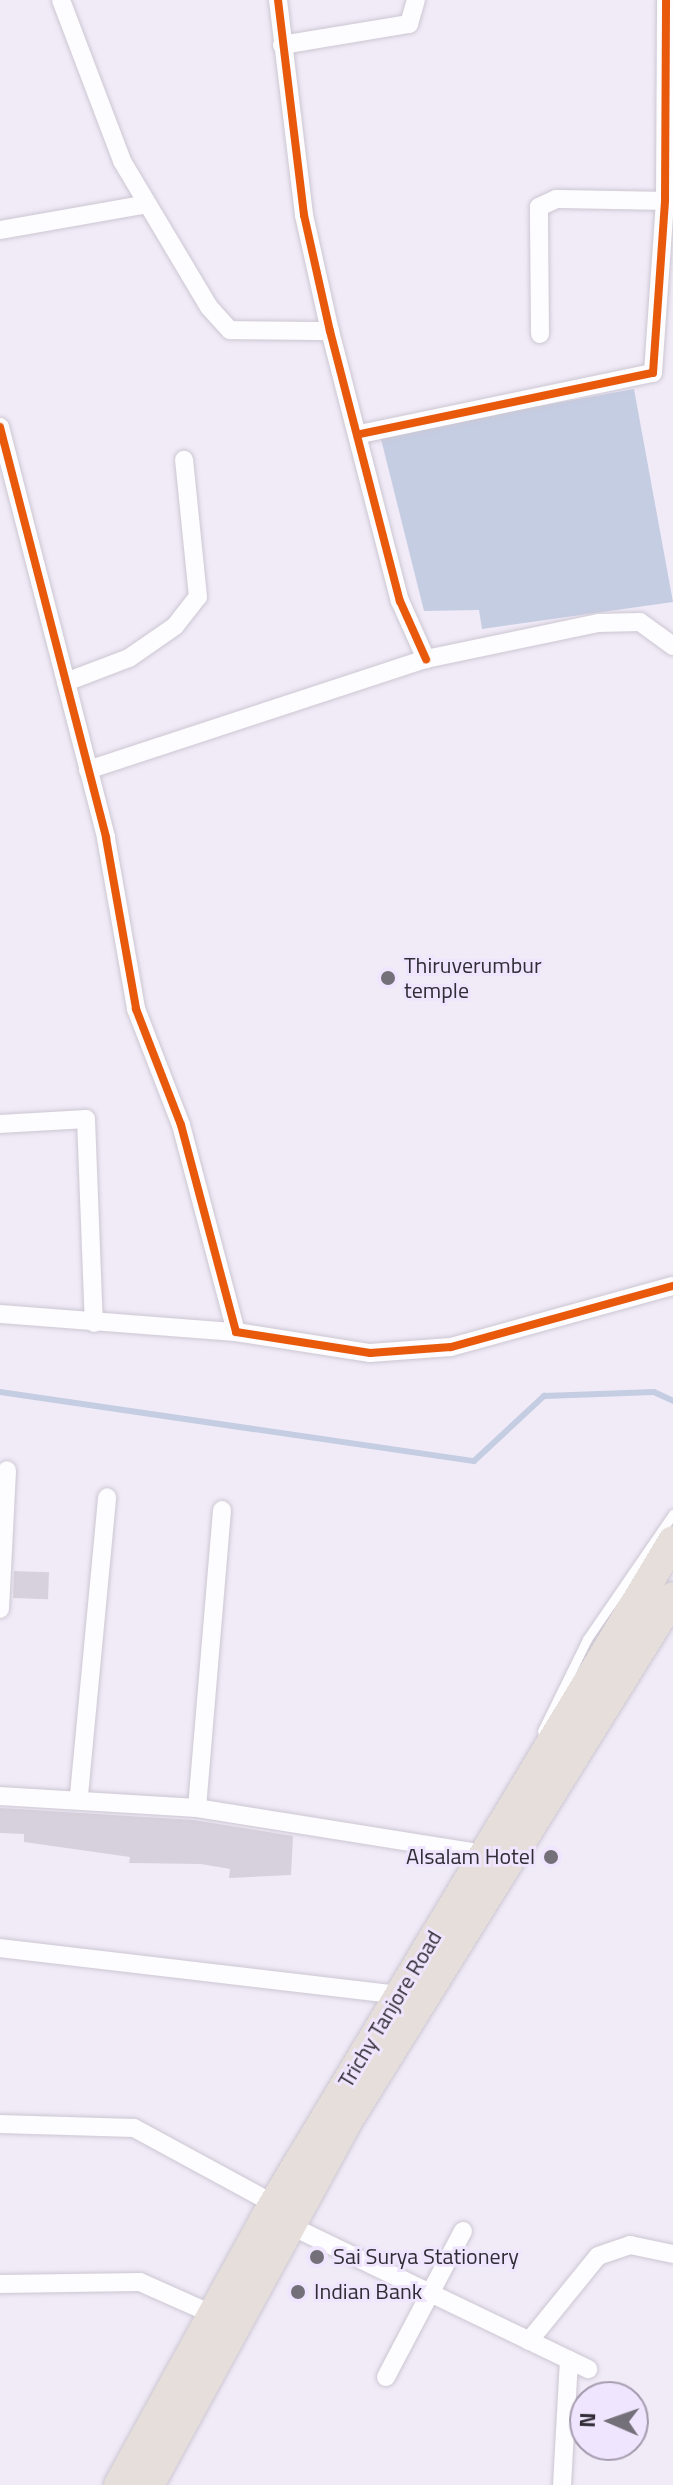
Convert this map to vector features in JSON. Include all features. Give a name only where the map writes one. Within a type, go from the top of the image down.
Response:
[{"type":"highway","name":"Trichy Tanjore Road","points":[[149,2485],[282,2215],[398,1995],[673,1541]]},
{"type":"highway","name":"Trichy Tanjore Road","points":[[119,2485],[212,2314],[346,2123],[673,1597]]},
{"type":"street","points":[[61,0],[122,161],[230,330],[330,331]]},
{"type":"street","points":[[278,0],[304,215],[330,331],[360,434],[400,601],[426,659]]},
{"type":"street","points":[[282,45],[409,24],[416,0]]},
{"type":"street","points":[[360,434],[648,377],[657,366],[669,200],[666,0]]},
{"type":"street","points":[[540,334],[539,207],[556,199],[669,200]]},
{"type":"street","points":[[0,230],[147,204]]},
{"type":"street","points":[[0,427],[6,472],[88,770],[136,1009],[181,1125],[236,1332]]},
{"type":"street","points":[[66,682],[129,658],[175,626],[198,597],[184,460]]},
{"type":"street","points":[[88,770],[426,659],[598,623],[640,622],[673,646]]},
{"type":"street","points":[[0,1124],[86,1119],[94,1323]]},
{"type":"street","points":[[0,1314],[236,1332],[370,1353],[451,1347],[673,1286]]},
{"type":"street","points":[[0,1609],[7,1470]]},
{"type":"street","points":[[79,1795],[107,1497]]},
{"type":"street","points":[[197,1808],[222,1510]]},
{"type":"street","points":[[0,1796],[79,1795],[197,1808],[484,1854]]},
{"type":"street","points":[[0,1948],[398,1995]]},
{"type":"street","points":[[0,2124],[134,2128],[282,2215],[432,2297],[588,2369]]},
{"type":"street","points":[[386,2377],[432,2297],[463,2231]]},
{"type":"street","points":[[529,2341],[598,2256],[630,2245],[673,2254]]},
{"type":"street","points":[[0,2284],[140,2282],[212,2314]]},
{"type":"street","points":[[562,2485],[569,2360]]},
{"type":"lane","points":[[511,1808],[587,1639],[673,1514]]},
{"type":"water","points":[[634,389],[673,602],[482,629],[479,610],[424,611],[380,435]]},
{"type":"building","points":[[14,1571],[49,1572],[48,1599],[13,1598]]},
{"type":"building","points":[[0,1808],[193,1820],[293,1836],[291,1875],[229,1878],[230,1869],[201,1864],[129,1863],[130,1857],[24,1842],[24,1834],[0,1833]]},
{"type":"waterway","points":[[0,1392],[474,1461],[544,1396],[654,1392],[673,1401]]},
{"type":"cycle path","points":[[278,0],[304,215],[330,331],[400,601],[426,659]]},
{"type":"cycle path","points":[[360,434],[653,373],[665,200],[666,0]]},
{"type":"cycle path","points":[[0,427],[106,838],[136,1009],[181,1125],[236,1332],[370,1353],[451,1347],[673,1286]]},
{"type":"place","name":"Thiruverumbur temple","points":[[388,978]]},
{"type":"place","name":"Alsalam Hotel","points":[[551,1857]]},
{"type":"place","name":"Sai Surya Stationery","points":[[317,2257]]},
{"type":"place","name":"Indian Bank","points":[[298,2292]]}]
